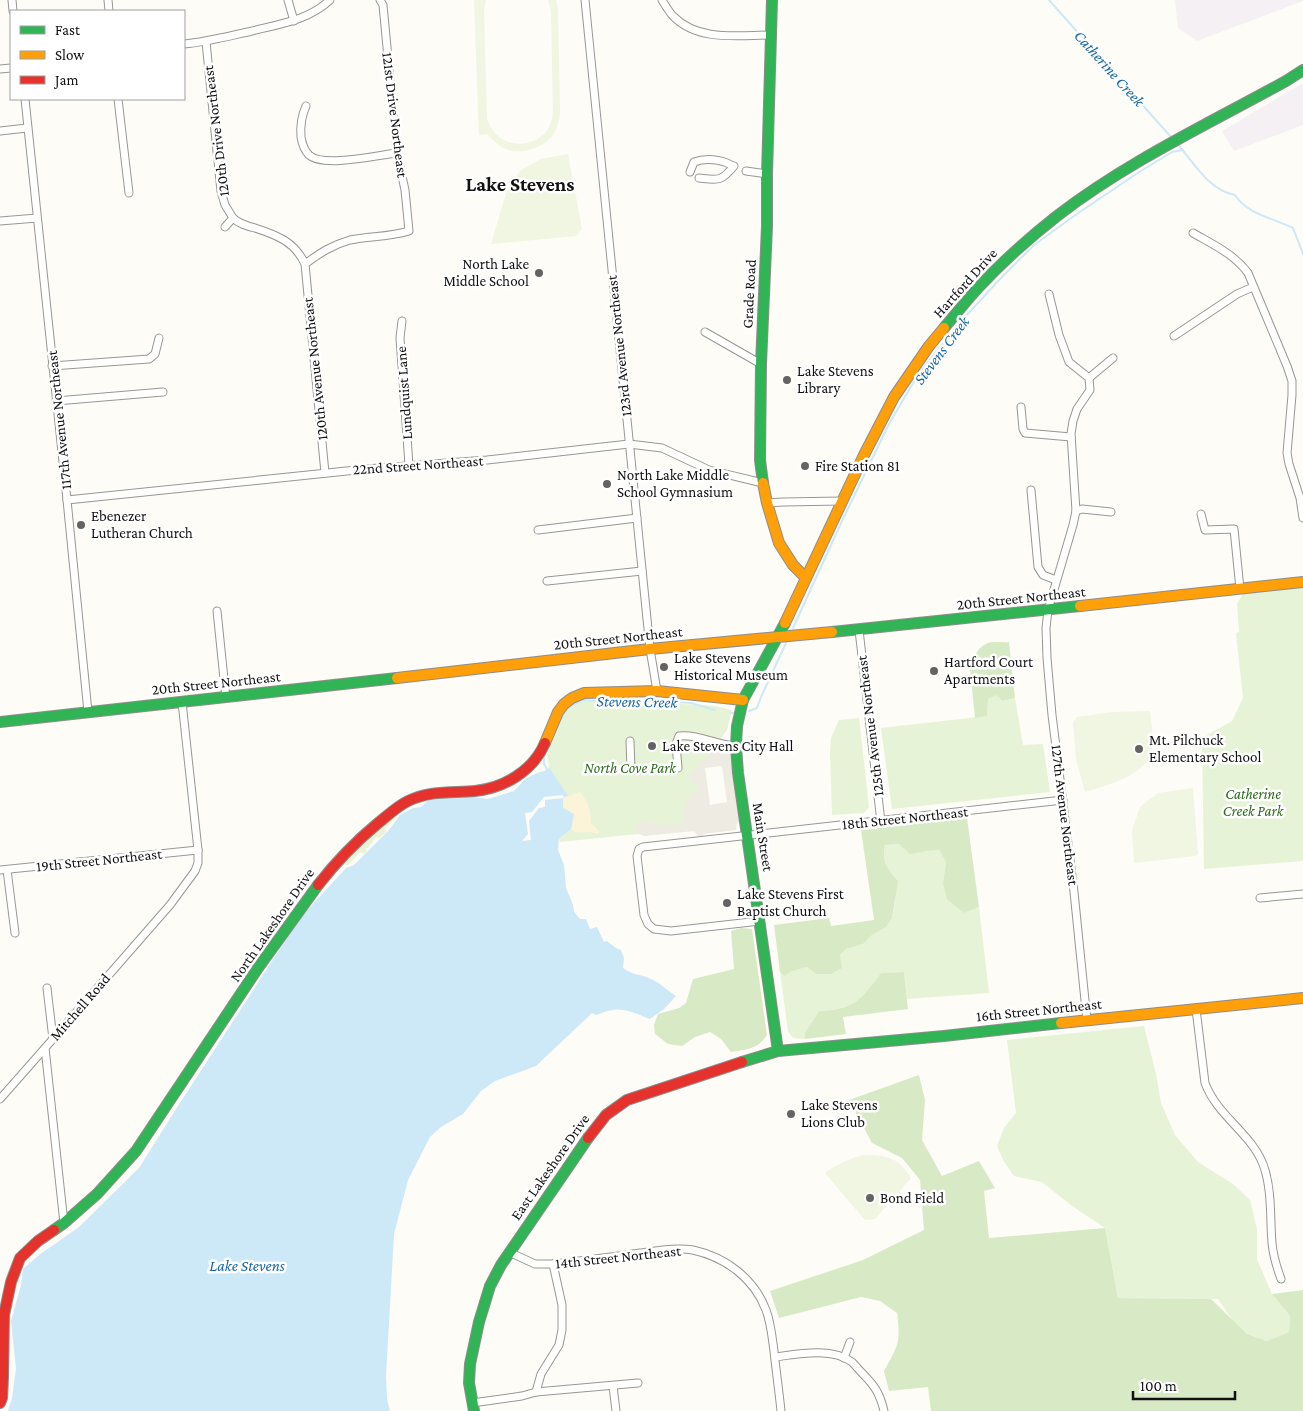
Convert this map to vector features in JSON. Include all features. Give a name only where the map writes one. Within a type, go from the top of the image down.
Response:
[{"type":"main road","name":"Grade Road","points":[[772,0],[767,226],[761,364],[760,460],[762,484],[779,542],[791,562],[806,578]]},
{"type":"main road","name":"Hartford Drive","points":[[786,635],[806,578],[864,455],[894,398],[929,346],[977,289],[1004,262],[1056,216],[1092,190],[1122,171],[1303,70]]},
{"type":"main road","name":"20th Street Northeast","points":[[0,722],[650,649],[986,617],[1303,582]]},
{"type":"main road","name":"Main Street","points":[[778,1051],[738,772],[736,746],[737,726],[748,687],[786,635]]},
{"type":"main road","name":"North Lakeshore Drive","points":[[0,1402],[3,1378],[4,1314],[11,1282],[20,1258],[38,1241],[64,1223],[97,1194],[136,1151],[299,910],[335,863],[358,840],[396,808],[423,795],[437,792],[476,791],[491,788],[518,776],[537,758],[544,747],[558,712],[564,704],[584,693],[657,691],[743,700]]},
{"type":"main road","name":"16th Street Northeast","points":[[778,1051],[1303,998]]},
{"type":"main road","name":"East Lakeshore Drive","points":[[473,1407],[469,1383],[470,1364],[479,1322],[490,1286],[509,1252],[590,1135],[606,1115],[627,1100],[643,1094],[778,1051]]},
{"type":"street","points":[[288,0],[294,21]]},
{"type":"street","points":[[185,44],[206,42],[294,21],[314,12],[330,0]]},
{"type":"street","name":"121st Drive Northeast","points":[[306,264],[323,250],[338,244],[409,231],[405,190],[397,153],[380,0]]},
{"type":"street","name":"123rd Avenue Northeast","points":[[585,0],[650,649],[657,691]]},
{"type":"street","points":[[662,0],[678,21],[701,33],[740,36],[771,35]]},
{"type":"street","name":"120th Drive Northeast","points":[[206,42],[221,191],[225,205],[233,218]]},
{"type":"street","name":"117th Avenue Northeast","points":[[25,100],[88,712]]},
{"type":"street","points":[[118,100],[129,193]]},
{"type":"street","points":[[306,106],[300,124],[304,150],[310,156],[318,160],[331,161],[397,153]]},
{"type":"street","points":[[0,131],[27,128]]},
{"type":"street","points":[[690,172],[694,162],[701,160],[725,161],[733,166],[726,176],[720,179],[699,178]]},
{"type":"street","points":[[746,171],[767,174]]},
{"type":"street","points":[[0,221],[37,218]]},
{"type":"street","points":[[225,227],[233,218],[244,225],[273,234],[290,244],[300,254],[306,264]]},
{"type":"street","points":[[1193,233],[1233,257],[1248,273],[1287,366],[1292,382],[1287,453],[1300,498],[1303,518]]},
{"type":"street","name":"120th Avenue Northeast","points":[[306,264],[325,473]]},
{"type":"street","points":[[1174,336],[1237,294],[1253,287]]},
{"type":"street","points":[[1049,294],[1059,335],[1069,362],[1089,378],[1113,358]]},
{"type":"street","name":"Lundquist Lane","points":[[402,321],[400,338],[410,465]]},
{"type":"street","points":[[705,332],[761,364]]},
{"type":"street","points":[[52,366],[149,358],[155,354],[159,338]]},
{"type":"street","name":"127th Avenue Northeast","points":[[1087,1020],[1047,658],[1046,628],[1048,610],[1076,511],[1071,437],[1073,421],[1077,410],[1090,390],[1089,378]]},
{"type":"street","points":[[56,400],[163,392]]},
{"type":"street","points":[[1021,407],[1025,433],[1071,437]]},
{"type":"street","name":"22nd Street Northeast","points":[[67,500],[325,473],[487,460],[629,444],[662,448],[709,470],[762,484]]},
{"type":"street","points":[[1031,490],[1038,567],[1043,575],[1056,580]]},
{"type":"street","points":[[767,503],[842,502]]},
{"type":"street","points":[[1076,511],[1082,509],[1111,512]]},
{"type":"street","points":[[1201,514],[1205,530],[1234,529],[1240,589]]},
{"type":"street","points":[[538,530],[637,518]]},
{"type":"street","points":[[547,581],[642,571]]},
{"type":"street","points":[[217,611],[226,698]]},
{"type":"street","name":"125th Avenue Northeast","points":[[859,630],[881,822]]},
{"type":"street","name":"Mitchell Road","points":[[64,1223],[45,1048],[170,905],[195,871],[198,863],[198,850],[182,702]]},
{"type":"street","points":[[630,740],[631,770],[678,768],[676,744],[679,736],[689,735],[736,746]]},
{"type":"street","name":"18th Street Northeast","points":[[760,920],[671,931],[654,930],[648,924],[644,915],[638,856],[639,849],[747,835],[881,822],[1063,800]]},
{"type":"street","name":"19th Street Northeast","points":[[4,870],[198,850]]},
{"type":"street","points":[[4,870],[15,933]]},
{"type":"street","points":[[1260,898],[1303,894]]},
{"type":"street","points":[[47,988],[53,1039]]},
{"type":"street","points":[[1196,1009],[1209,1094],[1258,1152],[1265,1170],[1270,1198],[1272,1244],[1276,1267],[1281,1280]]},
{"type":"street","points":[[0,1099],[45,1048]]},
{"type":"street","name":"14th Street Northeast","points":[[509,1252],[535,1264],[554,1264],[671,1250],[691,1250],[713,1256],[740,1272],[761,1297],[771,1325],[775,1357]]},
{"type":"street","points":[[536,1392],[541,1374],[558,1345],[562,1330],[562,1305],[554,1264]]},
{"type":"street","points":[[844,1358],[850,1342]]},
{"type":"street","points":[[781,1411],[775,1357],[808,1353],[835,1354],[852,1363],[878,1391],[884,1411]]},
{"type":"street","points":[[473,1407],[536,1392],[638,1383]]},
{"type":"street","points":[[613,1386],[616,1411]]},
{"type":"shaded area","points":[[1175,0],[1303,1],[1197,41],[1178,28]]},
{"type":"shaded area","points":[[1303,83],[1303,125],[1234,151],[1222,131]]},
{"type":"shaded area","points":[[715,746],[732,750],[734,764],[732,767],[740,822],[737,822],[736,830],[704,834],[702,837],[699,837],[694,831],[644,836],[639,834],[637,825],[644,821],[658,826],[683,823],[685,818],[683,809],[694,791],[699,789],[698,785],[690,781],[690,772],[695,771]],"holes":[[[722,766],[727,802],[710,805],[705,768]]]},
{"type":"green space","points":[[474,0],[486,0],[484,11],[487,119],[498,136],[511,143],[518,144],[538,139],[548,129],[551,121],[553,113],[551,11],[548,0],[556,0],[558,9],[560,112],[555,132],[549,140],[538,147],[525,151],[512,151],[500,146],[487,134],[479,135]]},
{"type":"green space","points":[[568,154],[582,229],[576,236],[491,244],[508,187],[520,171],[541,159]]},
{"type":"green space","name":"Catherine Creek Park","points":[[1303,585],[1303,861],[1204,869],[1202,738],[1232,721],[1243,698],[1236,633],[1239,632],[1237,604],[1244,592]]},
{"type":"green space","points":[[1009,642],[1015,698],[1002,701],[997,695],[988,699],[987,716],[975,718],[970,669],[973,657],[981,647],[988,643]]},
{"type":"green space","points":[[997,694],[1002,701],[1015,698],[1023,745],[1043,744],[1050,792],[892,809],[881,728],[987,716],[988,699]]},
{"type":"green space","name":"North Cove Park","points":[[585,700],[715,706],[732,710],[727,730],[698,772],[699,790],[696,828],[560,842],[559,839],[571,829],[563,808],[563,797],[567,796],[549,767],[547,755],[566,710]]},
{"type":"green space","points":[[1150,711],[1153,745],[1147,762],[1122,779],[1085,792],[1076,759],[1073,723],[1077,717],[1112,712]]},
{"type":"green space","points":[[859,718],[869,807],[864,813],[832,815],[831,738],[839,720]]},
{"type":"green space","points":[[1193,788],[1198,854],[1196,856],[1134,863],[1132,831],[1140,807],[1158,793]]},
{"type":"green space","points":[[396,810],[397,817],[385,828],[386,832],[379,838],[376,837],[368,848],[365,848],[367,851],[364,854],[360,852],[348,865],[338,864]]},
{"type":"green space","points":[[967,818],[979,907],[964,913],[947,899],[943,883],[946,862],[939,850],[910,854],[899,844],[885,845],[884,856],[886,865],[898,881],[892,918],[886,927],[872,935],[863,944],[846,949],[840,955],[842,968],[831,974],[816,974],[807,967],[792,971],[784,976],[780,972],[774,925],[829,918],[831,926],[874,920],[861,830]]},
{"type":"green space","points":[[899,844],[926,851],[939,850],[946,862],[943,883],[964,913],[979,907],[989,993],[907,999],[904,972],[881,973],[868,990],[855,1001],[840,1008],[819,1011],[805,1033],[805,1039],[793,1038],[788,1031],[780,972],[784,976],[791,971],[840,955],[846,949],[863,944],[872,935],[886,927],[892,918],[895,902],[884,856],[885,845]]},
{"type":"green space","points":[[741,928],[752,929],[767,1035],[756,1046],[731,1052],[721,1039],[710,1032],[695,1037],[682,1046],[668,1044],[655,1034],[654,1025],[658,1014],[679,1008],[686,1003],[693,979],[734,969],[731,931]]},
{"type":"green space","points":[[904,972],[908,1009],[843,1017],[846,1034],[805,1039],[805,1033],[819,1011],[841,1008],[856,1001],[868,990],[881,973]]},
{"type":"green space","points":[[1144,1026],[1161,1103],[1175,1135],[1198,1162],[1233,1184],[1250,1200],[1257,1229],[1257,1259],[1272,1294],[1290,1316],[1289,1332],[1267,1341],[1247,1334],[1233,1321],[1218,1299],[1118,1298],[1105,1228],[1072,1206],[1042,1182],[1014,1176],[1003,1160],[997,1146],[1004,1128],[1016,1113],[1007,1040]]},
{"type":"green space","points":[[919,1075],[925,1100],[922,1140],[942,1176],[979,1161],[995,1188],[984,1191],[989,1238],[1105,1228],[1118,1298],[1211,1299],[1247,1334],[1267,1341],[1289,1332],[1290,1316],[1272,1294],[1303,1290],[1303,1411],[931,1411],[928,1387],[889,1391],[884,1371],[897,1344],[897,1313],[880,1301],[861,1297],[779,1318],[770,1291],[863,1260],[924,1230],[920,1180],[902,1158],[872,1143],[849,1100]]},
{"type":"green space","name":"Bond Field","points":[[865,1155],[892,1159],[902,1166],[911,1178],[875,1219],[865,1220],[825,1173],[844,1162]]},
{"type":"sand","points":[[580,792],[588,806],[591,823],[599,831],[597,834],[577,832],[571,829],[574,814],[563,808],[563,798]]},
{"type":"water","name":"Lake Stevens","points":[[549,767],[568,796],[563,797],[563,808],[574,814],[571,829],[559,839],[558,850],[564,865],[566,888],[574,912],[580,919],[586,919],[590,929],[597,927],[604,942],[607,941],[621,950],[624,958],[623,968],[653,980],[676,996],[664,1009],[650,1019],[618,1009],[596,1015],[592,1013],[536,1066],[495,1081],[481,1091],[463,1114],[441,1127],[430,1137],[408,1180],[394,1234],[386,1376],[387,1399],[390,1411],[8,1411],[16,1369],[11,1321],[21,1285],[23,1269],[39,1255],[79,1227],[139,1168],[300,918],[346,868],[354,865],[389,830],[400,815],[413,808],[421,807],[428,800],[463,798],[467,796],[488,799],[514,791],[525,779],[547,770]]},
{"type":"pier","points":[[563,795],[563,798],[545,800],[545,807],[539,808],[529,821],[531,840],[522,841],[528,834],[525,813],[532,812],[544,797]]},
{"type":"waterway","name":"Catherine Creek","points":[[1049,0],[1171,137]]},
{"type":"waterway","name":"Catherine Creek","points":[[1179,146],[1203,175],[1218,188],[1235,195],[1246,207],[1253,211],[1293,228],[1303,254]]},
{"type":"waterway","name":"Stevens Creek","points":[[793,628],[889,424],[927,363],[965,317],[1034,245],[1136,174],[1172,152],[1182,150]]},
{"type":"waterway","name":"Stevens Creek","points":[[749,711],[757,708],[786,643]]},
{"type":"waterway","name":"Stevens Creek","points":[[554,734],[565,711],[583,700],[633,703],[658,701],[691,703],[715,710]]},
{"type":"waterway","name":"Stevens Creek","points":[[544,754],[546,771]]},
{"type":"traffic: fast","points":[[763,483],[760,460],[761,364],[767,226],[772,0]]},
{"type":"traffic: fast","points":[[944,328],[978,288],[1006,260],[1047,224],[1084,196],[1140,161],[1303,70]]},
{"type":"traffic: fast","points":[[832,632],[1080,606]]},
{"type":"traffic: fast","points":[[778,1051],[738,773],[736,746],[737,726],[743,700],[785,623]]},
{"type":"traffic: fast","points":[[0,722],[397,678]]},
{"type":"traffic: fast","points":[[54,1230],[97,1194],[136,1151],[258,968],[318,885]]},
{"type":"traffic: fast","points":[[742,1062],[778,1051],[1061,1023]]},
{"type":"traffic: fast","points":[[474,1411],[469,1383],[470,1364],[479,1322],[490,1286],[501,1265],[588,1138]]},
{"type":"traffic: slow","points":[[785,623],[864,455],[894,397],[929,346],[944,328]]},
{"type":"traffic: slow","points":[[763,483],[779,543],[793,565],[806,578]]},
{"type":"traffic: slow","points":[[1080,606],[1303,582]]},
{"type":"traffic: slow","points":[[397,678],[650,649],[832,632]]},
{"type":"traffic: slow","points":[[545,743],[558,712],[564,704],[584,693],[657,691],[743,700]]},
{"type":"traffic: slow","points":[[1061,1023],[1303,998]]},
{"type":"traffic: jam","points":[[318,885],[353,846],[404,803],[425,795],[475,791],[507,782],[533,762],[545,743]]},
{"type":"traffic: jam","points":[[588,1138],[606,1115],[627,1100],[742,1062]]},
{"type":"traffic: jam","points":[[0,1403],[3,1378],[4,1315],[11,1282],[20,1258],[38,1241],[54,1230]]},
{"type":"place","name":"North Lake Middle School","points":[[539,273]]},
{"type":"place","name":"Lake Stevens Library","points":[[787,380]]},
{"type":"place","name":"Fire Station 81","points":[[805,466]]},
{"type":"place","name":"North Lake Middle School Gymnasium","points":[[607,484]]},
{"type":"place","name":"Ebenezer Lutheran Church","points":[[81,525]]},
{"type":"place","name":"Lake Stevens Historical Museum","points":[[664,667]]},
{"type":"place","name":"Hartford Court Apartments","points":[[934,671]]},
{"type":"place","name":"Lake Stevens City Hall","points":[[652,746]]},
{"type":"place","name":"Mt. Pilchuck Elementary School","points":[[1139,749]]},
{"type":"place","name":"Lake Stevens First Baptist Church","points":[[727,903]]},
{"type":"place","name":"Lake Stevens Lions Club","points":[[791,1114]]},
{"type":"place","name":"Bond Field","points":[[870,1198]]},
{"type":"district","name":"Lake Stevens","points":[[520,184]]}]
